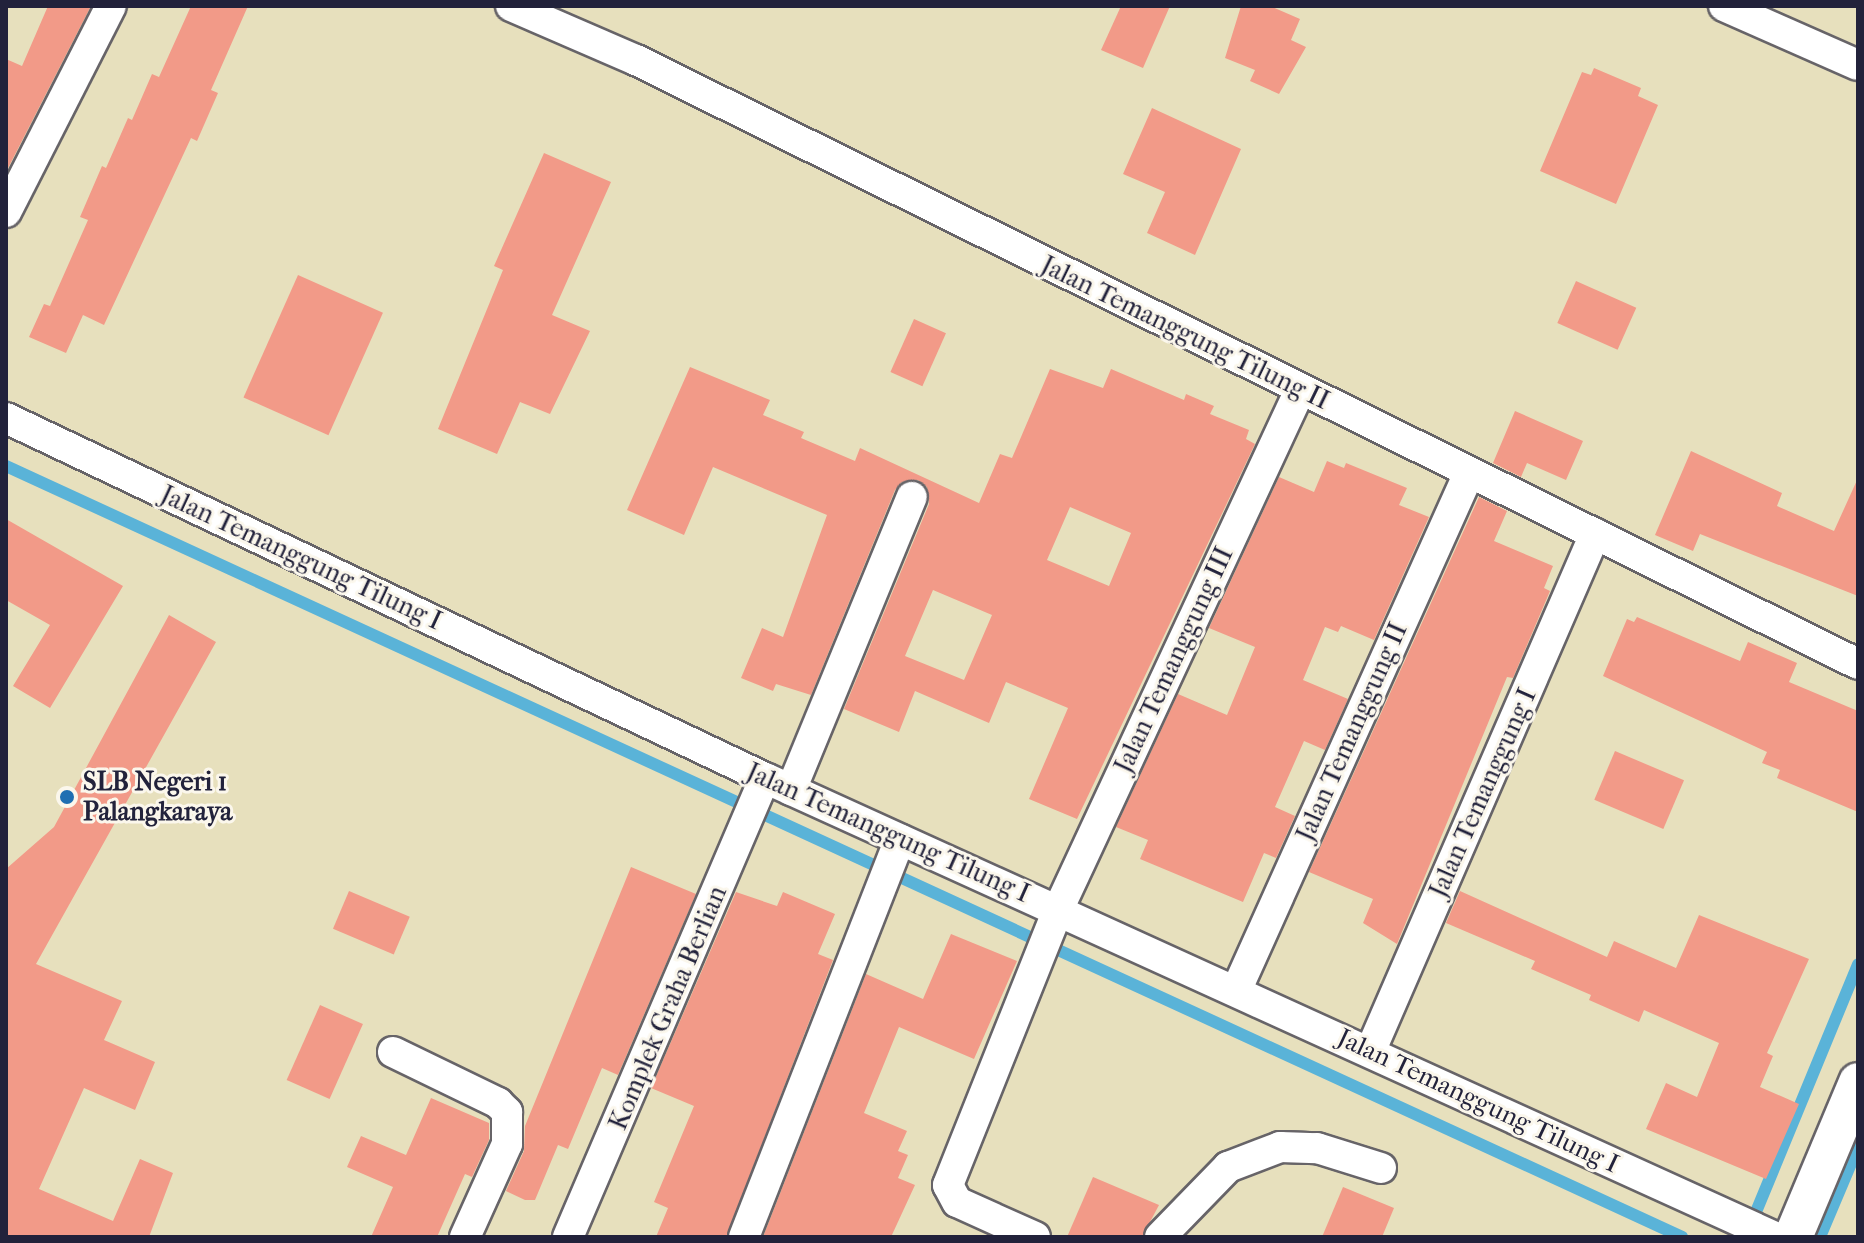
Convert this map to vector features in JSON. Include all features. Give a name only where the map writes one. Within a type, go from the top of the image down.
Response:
[{"type":"street","points":[[6,212],[111,6]]},
{"type":"street","name":"Jalan Temanggung Tilung II","points":[[511,6],[636,60],[1858,664]]},
{"type":"street","points":[[1724,6],[1858,65]]},
{"type":"street","name":"Jalan Temanggung III","points":[[1035,1237],[957,1202],[948,1185],[1054,920],[1300,390]]},
{"type":"street","name":"Jalan Temanggung Tilung I","points":[[6,418],[891,861],[1236,991],[1775,1237]]},
{"type":"street","name":"Jalan Temanggung II","points":[[1236,991],[1469,473]]},
{"type":"street","name":"Komplek Graha Berlian","points":[[568,1237],[764,799],[912,497]]},
{"type":"street","name":"Jalan Temanggung I","points":[[1370,1052],[1595,534]]},
{"type":"street","points":[[744,1237],[891,861]]},
{"type":"street","points":[[393,1052],[498,1103],[507,1112],[507,1144],[465,1237]]},
{"type":"street","points":[[1793,1237],[1858,1082]]},
{"type":"street","points":[[1160,1237],[1228,1167],[1280,1147],[1317,1148],[1381,1168]]},
{"type":"building","points":[[48,6],[91,6],[6,172],[6,59],[22,66]]},
{"type":"building","points":[[191,6],[248,6],[211,90],[218,93],[197,141],[191,138],[104,325],[83,315],[66,353],[29,337],[44,304],[50,306],[88,220],[80,217],[102,166],[106,168],[152,74],[159,77]]},
{"type":"building","points":[[1121,6],[1170,6],[1143,68],[1101,50]]},
{"type":"building","points":[[1241,6],[1270,6],[1300,19],[1291,40],[1306,47],[1279,94],[1250,81],[1255,70],[1225,58]]},
{"type":"building","points":[[1594,68],[1641,88],[1638,96],[1658,105],[1616,204],[1540,171],[1582,72],[1591,75]]},
{"type":"building","points":[[1152,108],[1241,149],[1195,255],[1147,233],[1165,192],[1123,174]]},
{"type":"building","points":[[544,153],[611,182],[552,315],[590,331],[550,414],[520,402],[497,454],[438,429],[503,270],[494,266]]},
{"type":"building","points":[[298,275],[383,313],[328,435],[243,397]]},
{"type":"building","points":[[1576,281],[1636,308],[1618,350],[1557,323]]},
{"type":"building","points":[[914,319],[946,333],[922,386],[890,372]]},
{"type":"building","points":[[690,367],[770,400],[763,415],[804,432],[801,438],[855,461],[860,448],[979,503],[1000,454],[1012,458],[1050,369],[1103,388],[1111,369],[1184,400],[1186,394],[1214,406],[1210,414],[1249,430],[1246,439],[1255,444],[1077,819],[1029,799],[1068,708],[1006,682],[989,723],[915,691],[899,732],[844,709],[929,504],[927,487],[918,480],[902,482],[895,490],[811,695],[776,684],[773,691],[741,678],[762,628],[783,637],[827,515],[713,467],[684,535],[627,510]],"holes":[[[1070,507],[1131,533],[1109,586],[1047,560]],[[933,590],[992,615],[964,680],[905,656]]]},
{"type":"building","points":[[1515,411],[1583,441],[1566,480],[1527,463],[1521,477],[1493,463]]},
{"type":"building","points":[[1691,451],[1782,493],[1777,506],[1834,531],[1858,478],[1858,596],[1700,534],[1693,551],[1655,535]]},
{"type":"building","points":[[1327,461],[1344,468],[1346,463],[1407,488],[1399,505],[1429,517],[1374,640],[1341,626],[1338,632],[1325,627],[1303,680],[1348,699],[1325,750],[1304,741],[1275,807],[1295,816],[1276,858],[1264,853],[1243,902],[1140,859],[1148,840],[1116,827],[1178,694],[1227,715],[1255,647],[1209,628],[1279,477],[1314,492]]},
{"type":"building","points":[[1479,497],[1507,511],[1494,541],[1553,566],[1544,588],[1550,591],[1513,678],[1507,677],[1397,944],[1363,923],[1373,899],[1309,872]]},
{"type":"building","points":[[6,519],[123,586],[50,708],[13,686],[50,625],[6,600]]},
{"type":"building","points":[[169,615],[216,642],[36,964],[122,1001],[104,1040],[155,1062],[135,1110],[84,1088],[39,1189],[113,1221],[140,1159],[173,1173],[149,1237],[6,1237],[6,869],[54,827]]},
{"type":"building","points":[[1637,617],[1740,661],[1748,642],[1797,663],[1789,682],[1858,711],[1858,812],[1777,778],[1780,770],[1762,763],[1767,752],[1603,676],[1627,619],[1634,622]]},
{"type":"building","points":[[1615,751],[1684,780],[1663,829],[1594,800]]},
{"type":"building","points":[[631,867],[696,894],[618,1075],[602,1068],[568,1149],[558,1145],[535,1200],[525,1200],[506,1191],[524,1151],[525,1126]]},
{"type":"building","points":[[349,891],[410,917],[394,955],[333,929]]},
{"type":"building","points":[[1460,891],[1607,957],[1614,941],[1676,968],[1699,915],[1809,959],[1767,1053],[1773,1056],[1760,1087],[1799,1104],[1766,1179],[1646,1129],[1666,1083],[1697,1097],[1719,1043],[1644,1010],[1639,1022],[1589,1000],[1591,995],[1531,969],[1535,961],[1446,923]]},
{"type":"building","points":[[736,892],[777,906],[783,892],[835,914],[818,954],[833,960],[726,1237],[656,1237],[668,1208],[654,1202],[694,1106],[651,1088]]},
{"type":"building","points":[[951,934],[1017,961],[974,1059],[899,1027],[864,1113],[907,1131],[898,1151],[908,1155],[898,1178],[915,1185],[891,1237],[763,1237],[866,974],[923,999]]},
{"type":"building","points":[[320,1005],[363,1024],[330,1099],[287,1080]]},
{"type":"building","points":[[431,1098],[489,1123],[489,1140],[472,1177],[465,1174],[437,1237],[371,1237],[393,1187],[347,1167],[361,1136],[406,1155]]},
{"type":"building","points":[[1093,1177],[1159,1205],[1142,1237],[1067,1237]]},
{"type":"building","points":[[1343,1187],[1394,1208],[1382,1237],[1322,1237]]},
{"type":"waterway","points":[[6,466],[1682,1237]]},
{"type":"waterway","points":[[1751,1224],[1858,964]]},
{"type":"waterway","points":[[1820,1237],[1858,1147]]},
{"type":"place","name":"SLB Negeri 1 Palangkaraya","points":[[67,797]]}]
